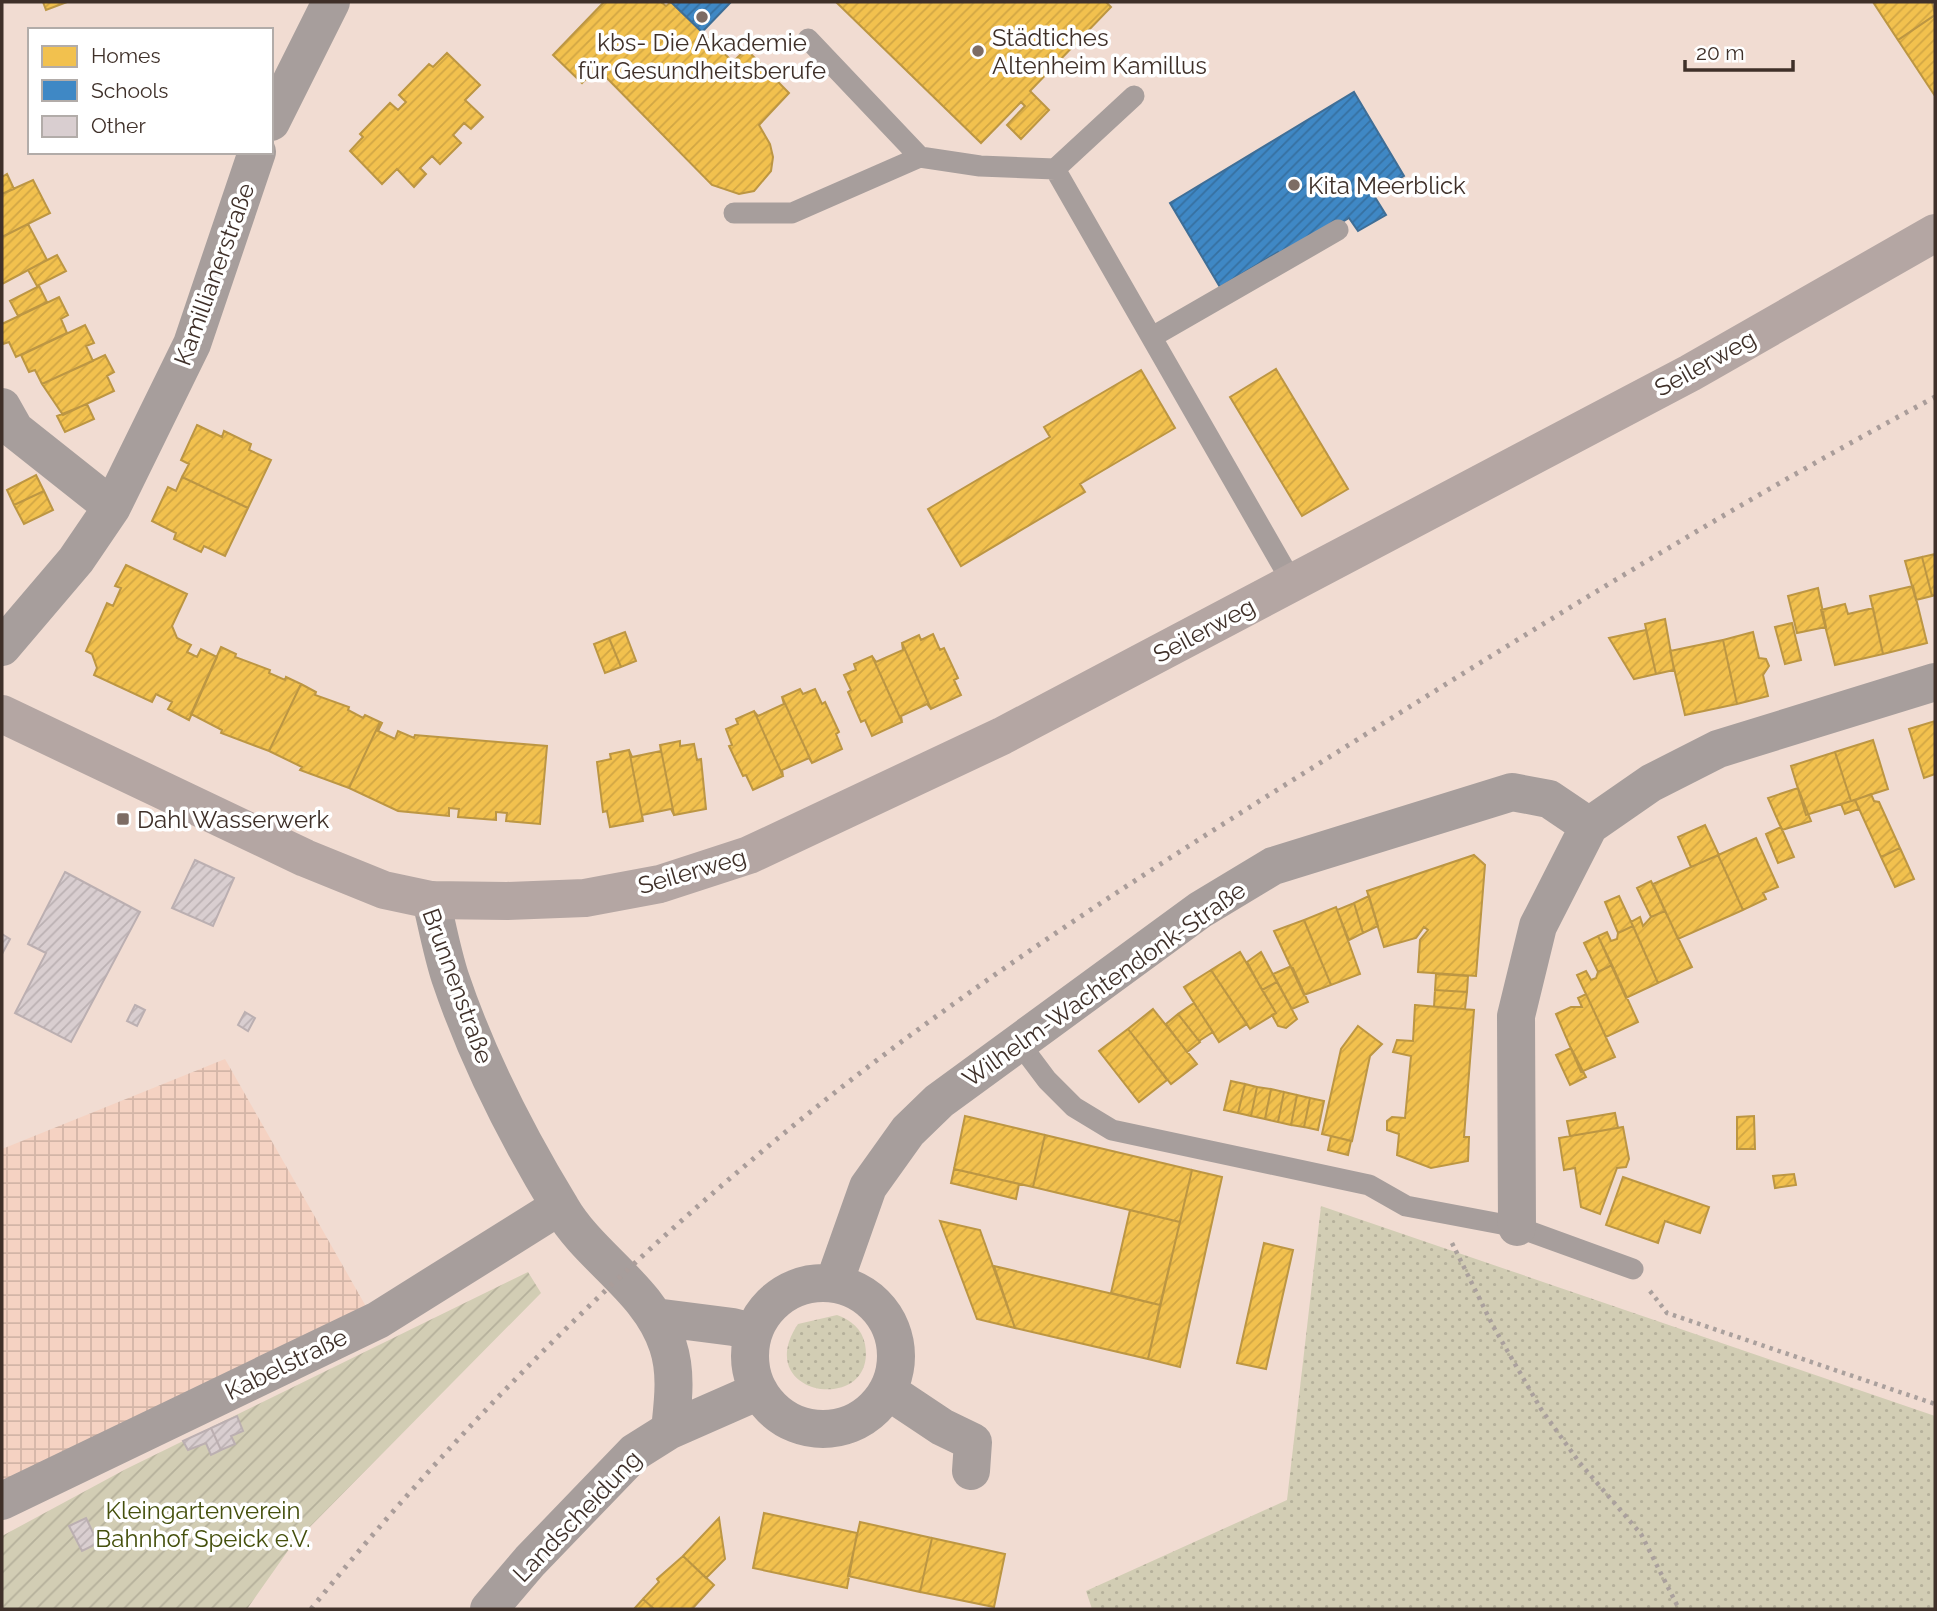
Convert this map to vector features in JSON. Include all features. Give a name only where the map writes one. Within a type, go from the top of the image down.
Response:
[{"type":"street","points":[[273,118],[326,3]]},
{"type":"street","name":"Kamillianerstraße","points":[[2,647],[76,560],[112,507],[192,344],[256,154]]},
{"type":"street","name":"Seilerweg","points":[[431,900],[585,898],[660,884],[749,855],[1002,736],[1293,584],[1690,373],[1935,233]]},
{"type":"street","points":[[2,407],[15,430],[112,507]]},
{"type":"street","points":[[1517,1227],[1516,1016],[1538,926],[1589,826],[1651,783],[1718,749],[1935,682]]},
{"type":"street","name":"Brunnenstraße","points":[[2,714],[305,858],[384,890],[431,900],[450,976],[484,1063],[560,1206],[589,1248],[655,1317],[668,1346],[674,1384],[670,1430]]},
{"type":"street","name":"Wilhelm-Wachtendonk-Straße","points":[[834,1283],[868,1187],[908,1131],[939,1101],[1200,910],[1273,866],[1512,792],[1549,799],[1589,826]]},
{"type":"street","name":"Kabelstraße","points":[[2,1501],[378,1320],[560,1206]]},
{"type":"street","points":[[834,1283],[863,1294],[882,1311],[896,1345],[897,1367],[888,1391],[872,1412],[847,1426],[822,1430],[804,1427],[781,1416],[759,1391],[751,1371],[752,1332],[761,1314],[776,1300],[808,1284],[834,1283]]},
{"type":"street","points":[[655,1317],[752,1332]]},
{"type":"street","name":"Landscheidung","points":[[489,1609],[530,1561],[635,1451],[670,1430],[759,1391]]},
{"type":"street","points":[[888,1391],[942,1427],[973,1442],[971,1471]]},
{"type":"lane","points":[[808,39],[920,157]]},
{"type":"lane","points":[[734,213],[792,212],[920,157],[980,166],[1055,169],[1134,96]]},
{"type":"lane","points":[[1055,169],[1293,584]]},
{"type":"lane","points":[[1152,337],[1338,230]]},
{"type":"lane","points":[[1020,1044],[1047,1080],[1074,1107],[1112,1130],[1368,1185],[1406,1206],[1517,1227],[1633,1269]]},
{"type":"path","points":[[1437,1213],[1493,1326],[1541,1409],[1579,1462],[1641,1534],[1679,1609]]},
{"type":"path","points":[[1633,1269],[1667,1314],[1935,1404]]},
{"type":"shaded area","points":[[225,1059],[372,1317],[2,1516],[2,1149]]},
{"type":"green space","points":[[1321,1206],[1935,1416],[1935,1609],[1092,1609],[1086,1591],[1287,1500]]},
{"type":"green space","name":"Kleingartenverein Bahnhof Speick e.V.","points":[[528,1272],[541,1293],[292,1545],[247,1609],[2,1609],[2,1536],[126,1469]]},
{"type":"green space","points":[[837,1315],[851,1322],[859,1330],[865,1344],[864,1367],[853,1382],[837,1389],[818,1388],[801,1381],[790,1368],[787,1349],[798,1324]]},
{"type":"building: Homes","points":[[43,2],[67,2],[46,10]]},
{"type":"building: Homes","points":[[604,2],[661,2],[666,6],[671,2],[733,62],[746,49],[789,93],[759,125],[770,144],[773,157],[771,171],[754,191],[739,194],[712,185],[597,68],[582,83],[553,55]]},
{"type":"building: Homes","name":"Städtiches Altenheim Kamillus","points":[[836,2],[1106,2],[1111,7],[1030,91],[1049,110],[1021,139],[1007,125],[1025,106],[1021,102],[981,143]]},
{"type":"building: Homes","points":[[1873,2],[1932,2],[1935,15],[1898,40]]},
{"type":"building: Homes","points":[[1935,15],[1935,96],[1898,40]]},
{"type":"building: Homes","points":[[447,53],[480,85],[465,100],[483,117],[471,129],[464,123],[453,135],[461,143],[440,164],[432,156],[420,168],[426,174],[414,187],[397,169],[382,184],[350,151],[363,137],[360,134],[390,103],[398,110],[406,102],[399,95],[429,64],[433,67]]},
{"type":"building: Homes","points":[[7,174],[14,189],[2,194],[2,177]]},
{"type":"building: Homes","points":[[33,180],[50,213],[2,237],[2,194]]},
{"type":"building: Homes","points":[[28,224],[47,260],[2,284],[2,237]]},
{"type":"building: Homes","points":[[57,255],[66,271],[37,286],[28,270]]},
{"type":"building: Homes","points":[[39,286],[47,302],[18,316],[10,301]]},
{"type":"building: Homes","points":[[59,297],[68,315],[61,319],[67,333],[16,357],[9,342],[3,344],[2,324]]},
{"type":"building: Homes","points":[[85,325],[94,343],[86,346],[93,361],[42,384],[35,370],[29,372],[21,355]]},
{"type":"building: Homes","points":[[105,355],[114,372],[107,376],[114,391],[63,415],[42,384]]},
{"type":"building: Homes","points":[[1276,369],[1348,489],[1302,516],[1230,397]]},
{"type":"building: Homes","points":[[1141,370],[1175,428],[1080,484],[1085,492],[961,566],[928,509],[1050,437],[1044,427]]},
{"type":"building: Homes","points":[[87,404],[94,419],[65,432],[57,416]]},
{"type":"building: Homes","points":[[197,425],[222,437],[224,431],[251,444],[249,450],[271,460],[248,508],[182,477],[189,464],[181,460]]},
{"type":"building: Homes","points":[[36,475],[44,491],[14,505],[7,490]]},
{"type":"building: Homes","points":[[182,477],[248,508],[225,556],[204,546],[201,552],[174,539],[176,533],[152,521],[168,487],[176,491]]},
{"type":"building: Homes","points":[[44,491],[53,510],[24,524],[14,505]]},
{"type":"building: Homes","points":[[1935,554],[1935,595],[1932,596],[1922,557]]},
{"type":"building: Homes","points":[[1922,557],[1932,596],[1916,600],[1905,561]]},
{"type":"building: Homes","points":[[126,565],[187,594],[172,626],[177,638],[191,645],[187,652],[197,657],[201,649],[217,657],[189,720],[168,709],[172,702],[156,694],[152,702],[94,675],[97,668],[92,654],[86,651],[107,603],[113,606],[121,588],[115,586]]},
{"type":"building: Homes","points":[[1913,586],[1927,643],[1883,654],[1870,596]]},
{"type":"building: Homes","points":[[1818,588],[1826,627],[1797,633],[1788,596]]},
{"type":"building: Homes","points":[[1845,604],[1848,614],[1873,608],[1883,654],[1835,665],[1821,610]]},
{"type":"building: Homes","points":[[1665,619],[1674,670],[1656,674],[1645,624]]},
{"type":"building: Homes","points":[[1792,623],[1801,660],[1785,664],[1775,627]]},
{"type":"building: Homes","points":[[1646,630],[1656,674],[1634,679],[1609,638]]},
{"type":"building: Homes","points":[[625,632],[636,661],[621,667],[609,638]]},
{"type":"building: Homes","points":[[1753,632],[1759,658],[1766,659],[1769,666],[1763,675],[1768,696],[1737,704],[1723,640]]},
{"type":"building: Homes","points":[[933,634],[940,650],[944,648],[958,678],[954,680],[961,695],[931,709],[902,643],[919,635],[921,640]]},
{"type":"building: Homes","points":[[609,638],[621,667],[605,673],[594,644]]},
{"type":"building: Homes","points":[[1723,640],[1737,704],[1685,715],[1670,651]]},
{"type":"building: Homes","points":[[902,643],[931,709],[927,704],[901,716],[902,722],[872,656],[876,662],[903,650]]},
{"type":"building: Homes","points":[[221,647],[236,654],[235,657],[270,670],[269,673],[301,684],[269,751],[221,733],[222,730],[191,714]]},
{"type":"building: Homes","points":[[872,656],[902,722],[872,736],[865,720],[861,722],[844,675],[856,670],[854,664]]},
{"type":"building: Homes","points":[[301,684],[316,692],[315,695],[349,707],[348,710],[363,718],[365,715],[380,722],[349,788],[300,770],[302,767],[269,751]]},
{"type":"building: Homes","points":[[800,689],[803,694],[815,689],[822,704],[825,702],[839,732],[836,734],[842,749],[812,763],[782,697]]},
{"type":"building: Homes","points":[[782,697],[812,763],[809,758],[782,770],[783,776],[754,711],[758,716],[784,704]]},
{"type":"building: Homes","points":[[754,711],[783,776],[753,790],[729,746],[732,745],[726,729],[738,724],[736,719]]},
{"type":"building: Homes","points":[[1935,721],[1935,774],[1924,778],[1909,729]]},
{"type":"building: Homes","points":[[380,722],[382,723],[378,731],[395,739],[398,731],[414,738],[415,735],[547,746],[540,824],[506,821],[507,813],[496,812],[496,820],[458,817],[459,809],[449,808],[449,816],[398,811],[349,788]]},
{"type":"building: Homes","points":[[1873,740],[1888,789],[1851,801],[1835,752]]},
{"type":"building: Homes","points":[[680,741],[680,746],[694,744],[697,760],[701,759],[706,809],[674,815],[660,745]]},
{"type":"building: Homes","points":[[660,745],[674,815],[671,809],[642,815],[643,821],[629,750],[632,757],[661,751]]},
{"type":"building: Homes","points":[[629,750],[643,821],[610,827],[607,811],[603,812],[597,762],[611,759],[610,754]]},
{"type":"building: Homes","points":[[1835,752],[1851,801],[1806,815],[1791,766]]},
{"type":"building: Homes","points":[[1798,788],[1811,821],[1782,830],[1768,798]]},
{"type":"building: Homes","points":[[1871,794],[1874,801],[1879,802],[1900,848],[1881,857],[1855,800]]},
{"type":"building: Homes","points":[[1855,800],[1859,809],[1845,814],[1841,804]]},
{"type":"building: Homes","points":[[1705,825],[1719,855],[1691,867],[1678,837]]},
{"type":"building: Homes","points":[[1781,827],[1794,857],[1778,863],[1766,834]]},
{"type":"building: Homes","points":[[1756,838],[1778,887],[1763,893],[1766,899],[1743,910],[1718,855]]},
{"type":"building: Homes","points":[[1900,848],[1914,879],[1895,887],[1881,857]]},
{"type":"building: Homes","points":[[1474,855],[1485,865],[1476,976],[1418,972],[1420,940],[1428,930],[1424,927],[1416,938],[1384,947],[1367,891]]},
{"type":"building: Homes","points":[[1718,855],[1743,910],[1678,939],[1653,884]]},
{"type":"building: Homes","points":[[1651,881],[1665,911],[1651,917],[1637,888]]},
{"type":"building: Homes","points":[[1369,896],[1378,926],[1363,933],[1354,903]]},
{"type":"building: Homes","points":[[1619,896],[1633,926],[1618,933],[1605,902]]},
{"type":"building: Homes","points":[[1354,903],[1363,933],[1349,940],[1337,910]]},
{"type":"building: Homes","points":[[1336,907],[1360,974],[1331,985],[1304,920]]},
{"type":"building: Homes","points":[[1665,911],[1692,967],[1658,983],[1631,922],[1640,917],[1643,926],[1651,917]]},
{"type":"building: Homes","points":[[1304,920],[1331,985],[1304,995],[1274,931]]},
{"type":"building: Homes","points":[[1633,926],[1658,983],[1626,998],[1598,936],[1607,932],[1611,941],[1617,939],[1618,933]]},
{"type":"building: Homes","points":[[1598,936],[1612,965],[1598,972],[1584,943]]},
{"type":"building: Homes","points":[[1240,952],[1276,1013],[1250,1029],[1211,970]]},
{"type":"building: Homes","points":[[1261,952],[1277,982],[1262,990],[1247,962]]},
{"type":"building: Homes","points":[[1612,965],[1638,1022],[1606,1037],[1577,975],[1586,971],[1591,980],[1596,978],[1598,972]]},
{"type":"building: Homes","points":[[1289,967],[1293,968],[1308,1002],[1292,1009],[1273,974]]},
{"type":"building: Homes","points":[[1211,970],[1247,1024],[1219,1042],[1184,987]]},
{"type":"building: Homes","points":[[1436,974],[1468,976],[1467,992],[1435,990]]},
{"type":"building: Homes","points":[[1277,982],[1297,1019],[1286,1028],[1278,1026],[1272,1015],[1276,1013],[1262,990]]},
{"type":"building: Homes","points":[[1435,990],[1467,992],[1465,1009],[1434,1007]]},
{"type":"building: Homes","points":[[1586,994],[1615,1057],[1581,1072],[1556,1014],[1571,1007],[1582,1007],[1578,998]]},
{"type":"building: Homes","points":[[1194,1003],[1213,1032],[1199,1041],[1178,1014]]},
{"type":"building: Homes","points":[[1415,1005],[1474,1010],[1464,1137],[1469,1137],[1468,1161],[1431,1168],[1397,1155],[1399,1134],[1387,1130],[1387,1121],[1392,1117],[1405,1118],[1411,1056],[1393,1052],[1397,1040],[1413,1041]]},
{"type":"building: Homes","points":[[1153,1009],[1197,1064],[1171,1084],[1128,1029]]},
{"type":"building: Homes","points":[[1178,1014],[1200,1042],[1187,1052],[1166,1024]]},
{"type":"building: Homes","points":[[1358,1026],[1382,1044],[1370,1056],[1352,1141],[1322,1134],[1341,1049]]},
{"type":"building: Homes","points":[[1128,1029],[1167,1080],[1139,1102],[1099,1051]]},
{"type":"building: Homes","points":[[1571,1048],[1586,1077],[1570,1085],[1556,1055]]},
{"type":"building: Homes","points":[[1231,1081],[1245,1084],[1238,1113],[1224,1110]]},
{"type":"building: Homes","points":[[1245,1084],[1257,1087],[1251,1116],[1238,1113]]},
{"type":"building: Homes","points":[[1257,1087],[1271,1089],[1265,1119],[1251,1116]]},
{"type":"building: Homes","points":[[1271,1089],[1284,1092],[1278,1122],[1265,1119]]},
{"type":"building: Homes","points":[[1284,1092],[1297,1095],[1291,1125],[1278,1122]]},
{"type":"building: Homes","points":[[1297,1095],[1310,1098],[1304,1127],[1291,1125]]},
{"type":"building: Homes","points":[[1310,1098],[1324,1101],[1318,1130],[1304,1127]]},
{"type":"building: Homes","points":[[1615,1113],[1618,1128],[1570,1136],[1567,1121]]},
{"type":"building: Homes","points":[[965,1116],[1045,1135],[1033,1187],[954,1169]]},
{"type":"building: Homes","points":[[1754,1116],[1755,1149],[1737,1149],[1737,1117]]},
{"type":"building: Homes","points":[[1623,1127],[1629,1159],[1626,1167],[1617,1168],[1600,1214],[1581,1207],[1575,1168],[1564,1170],[1559,1138]]},
{"type":"building: Homes","points":[[1045,1135],[1192,1170],[1180,1222],[1033,1187]]},
{"type":"building: Homes","points":[[1331,1136],[1351,1141],[1348,1155],[1328,1150]]},
{"type":"building: Homes","points":[[954,1169],[1019,1184],[1016,1199],[951,1183]]},
{"type":"building: Homes","points":[[1192,1170],[1222,1177],[1180,1367],[1148,1359]]},
{"type":"building: Homes","points":[[1794,1174],[1796,1185],[1775,1188],[1773,1176]]},
{"type":"building: Homes","points":[[1623,1177],[1709,1207],[1700,1233],[1665,1221],[1658,1243],[1606,1225]]},
{"type":"building: Homes","points":[[1130,1210],[1180,1222],[1160,1305],[1111,1293]]},
{"type":"building: Homes","points":[[940,1221],[980,1230],[1015,1328],[977,1319]]},
{"type":"building: Homes","points":[[1264,1243],[1293,1250],[1266,1369],[1237,1363]]},
{"type":"building: Homes","points":[[994,1266],[1160,1305],[1148,1359],[1015,1328]]},
{"type":"building: Homes","points":[[764,1513],[857,1533],[847,1588],[753,1568]]},
{"type":"building: Homes","points":[[719,1518],[725,1559],[706,1578],[683,1556]]},
{"type":"building: Homes","points":[[860,1522],[932,1538],[920,1592],[848,1576]]},
{"type":"building: Homes","points":[[932,1538],[1005,1554],[994,1607],[920,1592]]},
{"type":"building: Homes","points":[[683,1556],[714,1585],[692,1609],[654,1609],[643,1599],[659,1582],[657,1579]]},
{"type":"building: Homes","points":[[643,1599],[654,1609],[634,1609]]},
{"type":"building: Schools","name":"kbs- Die Akademie für Gesundheitsberufe","points":[[671,2],[731,2],[702,32]]},
{"type":"building: Schools","name":"Kita Meerblick","points":[[1354,92],[1404,176],[1373,194],[1386,215],[1358,231],[1349,218],[1282,258],[1278,252],[1220,287],[1170,203]]},
{"type":"building: Other","points":[[195,860],[234,878],[213,926],[172,908]]},
{"type":"building: Other","points":[[65,872],[140,912],[71,1042],[15,1013],[46,953],[28,944]]},
{"type":"building: Other","points":[[2,934],[10,939],[2,954]]},
{"type":"building: Other","points":[[135,1005],[145,1010],[137,1026],[127,1021]]},
{"type":"building: Other","points":[[245,1012],[255,1018],[248,1031],[238,1025]]},
{"type":"building: Other","points":[[237,1416],[243,1431],[231,1436],[235,1444],[221,1450],[211,1428]]},
{"type":"building: Other","points":[[211,1428],[221,1450],[211,1455],[206,1443],[188,1450],[183,1441]]},
{"type":"building: Other","points":[[86,1518],[98,1543],[82,1551],[69,1526]]},
{"type":"railway","points":[[311,1609],[436,1464],[569,1325],[711,1195],[785,1133],[921,1027],[1111,896],[1440,688],[1721,517],[1935,397]]},
{"type":"place","name":"kbs- Die Akademie für Gesundheitsberufe","points":[[702,17]]},
{"type":"place","name":"Städtiches Altenheim Kamillus","points":[[978,51]]},
{"type":"place","name":"Kita Meerblick","points":[[1294,185]]},
{"type":"place","name":"Dahl Wasserwerk","points":[[123,819]]}]
